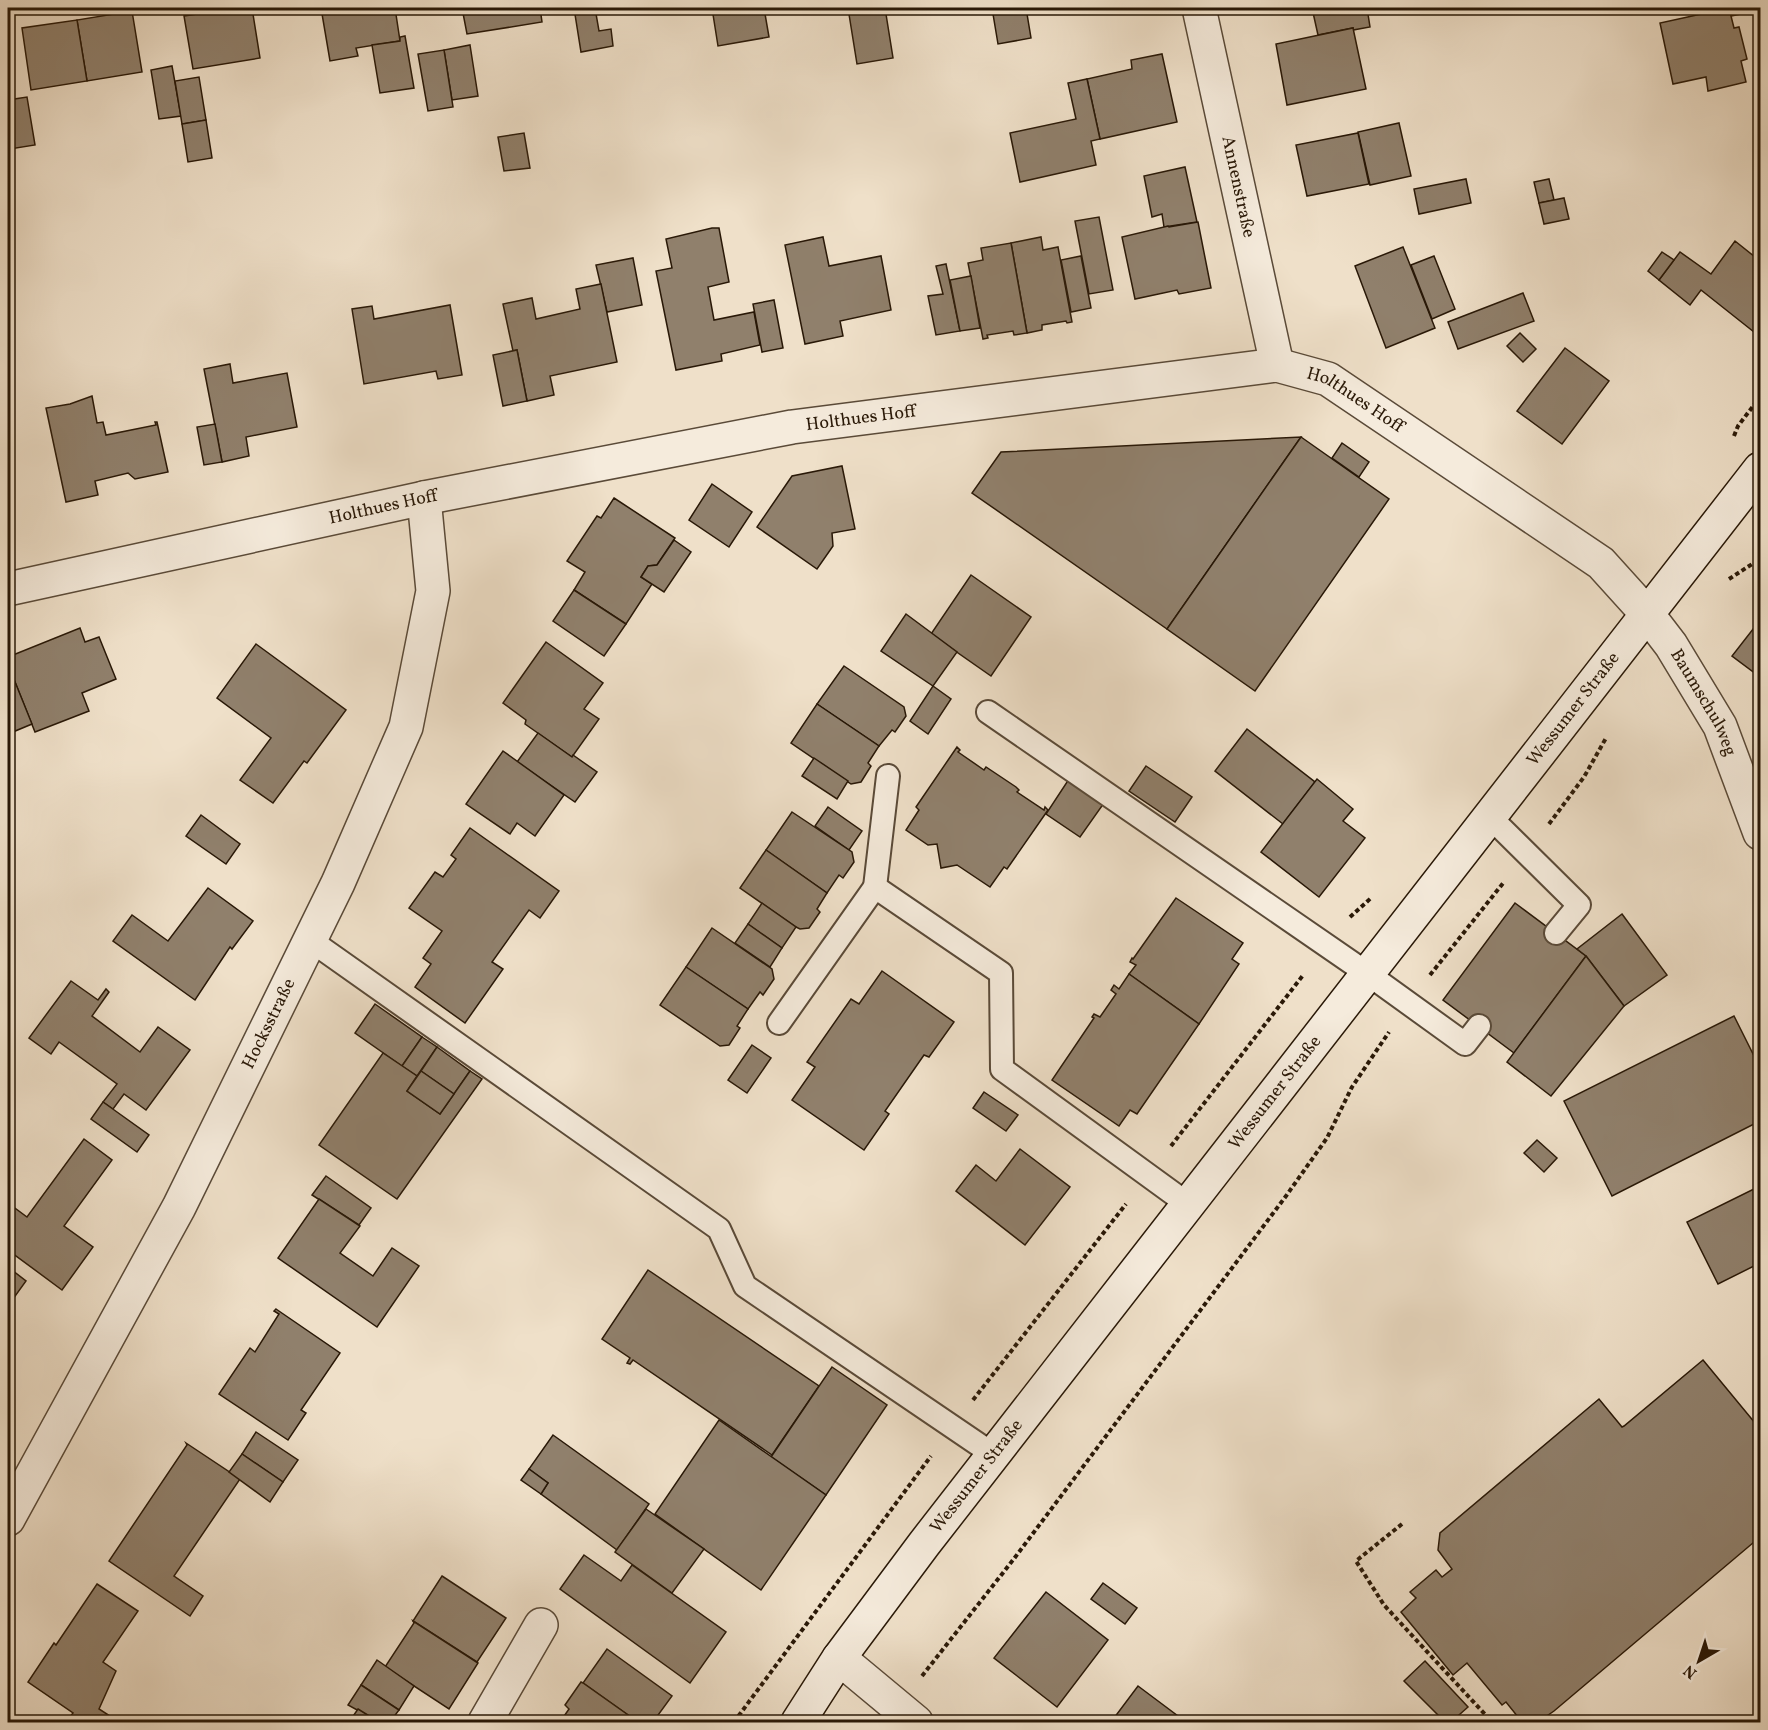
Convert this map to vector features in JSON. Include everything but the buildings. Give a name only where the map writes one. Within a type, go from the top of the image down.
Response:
[{"type":"street","name":"Annenstraße","points":[[1199,8],[1277,365]]},
{"type":"street","name":"Holthues Hoff","points":[[8,589],[424,498],[792,427],[1277,365],[1328,379],[1601,563],[1648,615]]},
{"type":"street","name":"Wessumer Straße","points":[[798,1722],[838,1658],[994,1455],[1761,469]]},
{"type":"street","name":"Hocksstraße","points":[[8,1519],[179,1208],[338,883],[406,727],[433,591],[424,498]]},
{"type":"street","name":"Baumschulweg","points":[[1648,615],[1671,645],[1719,726],[1761,832]]},
{"type":"street","points":[[485,1722],[541,1625]]},
{"type":"street","points":[[838,1658],[907,1715]]},
{"type":"lane","points":[[988,712],[1368,974],[1465,1044],[1479,1026]]},
{"type":"lane","points":[[778,1023],[875,887],[888,776]]},
{"type":"lane","points":[[1490,817],[1579,905],[1556,933]]},
{"type":"lane","points":[[875,887],[1001,973],[1002,1069],[1189,1205]]},
{"type":"lane","points":[[310,940],[719,1229],[745,1287],[994,1455]]},
{"type":"path","points":[[1724,582],[1761,559]]},
{"type":"path","points":[[907,1715],[1020,1550],[1286,1196],[1327,1138],[1352,1087],[1408,1004],[1584,777],[1610,732]]},
{"type":"path","points":[[1402,1524],[1356,1561],[1384,1605],[1492,1722]]}]
